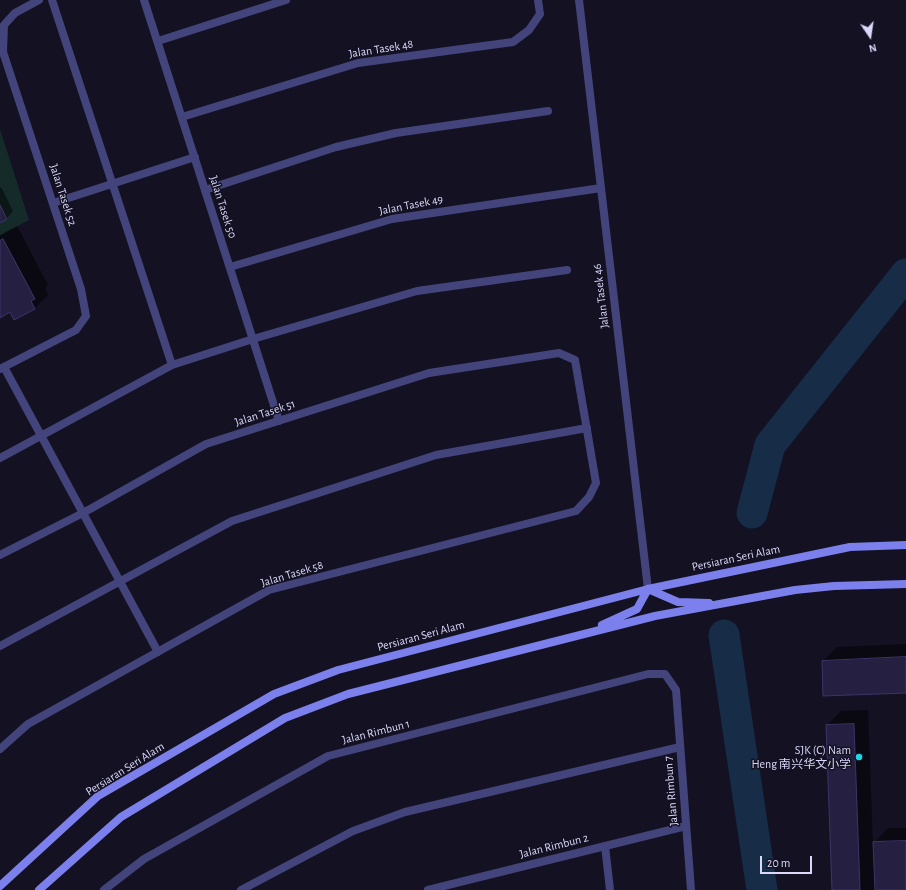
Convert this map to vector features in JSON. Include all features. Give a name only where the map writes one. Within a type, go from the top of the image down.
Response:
[{"type":"main road","name":"Persiaran Seri Alam","points":[[0,886],[98,796],[274,694],[338,670],[648,589],[850,547],[906,545]]},
{"type":"main road","points":[[39,890],[121,817],[285,718],[348,694],[655,616],[795,590],[834,586],[906,584]]},
{"type":"main road","points":[[586,633],[637,609],[648,589],[678,602],[720,604]]},
{"type":"street","name":"Jalan Tasek 52","points":[[2,368],[76,330],[86,316],[81,289],[3,52],[4,25],[14,12],[39,0]]},
{"type":"street","points":[[52,0],[172,365]]},
{"type":"street","name":"Jalan Tasek 50","points":[[144,0],[279,421]]},
{"type":"street","points":[[158,41],[286,0]]},
{"type":"street","name":"Jalan Tasek 48","points":[[182,117],[358,63],[513,42],[529,30],[540,14],[538,0]]},
{"type":"street","name":"Jalan Tasek 46","points":[[579,0],[648,589]]},
{"type":"street","points":[[205,190],[336,147],[396,133],[548,112]]},
{"type":"street","points":[[53,203],[195,157]]},
{"type":"street","name":"Jalan Tasek 49","points":[[230,267],[392,218],[601,188]]},
{"type":"street","points":[[0,458],[172,365],[253,339],[417,291],[567,270]]},
{"type":"street","name":"Jalan Tasek 51","points":[[0,555],[83,513],[206,444],[429,373],[559,353],[575,360],[587,428]]},
{"type":"street","points":[[2,368],[41,436],[158,652]]},
{"type":"street","points":[[0,646],[232,520],[436,455],[587,428]]},
{"type":"street","name":"Jalan Tasek 58","points":[[0,749],[28,724],[269,590],[576,511],[589,497],[596,483],[587,428]]},
{"type":"street","name":"Jalan Rimbun 1","points":[[108,889],[144,859],[328,756],[648,674],[665,674],[676,690]]},
{"type":"street","name":"Jalan Rimbun 7","points":[[676,690],[691,890]]},
{"type":"street","points":[[241,890],[353,831],[405,812],[680,747]]},
{"type":"street","name":"Jalan Rimbun 2","points":[[428,890],[686,826]]},
{"type":"street","points":[[605,846],[610,890]]},
{"type":"green space","points":[[0,129],[29,220],[0,236]]},
{"type":"building","points":[[0,205],[7,219],[0,223]]},
{"type":"building","points":[[3,239],[35,299],[31,301],[35,309],[14,320],[10,312],[0,318],[0,241]]},
{"type":"building","points":[[906,657],[906,693],[823,696],[822,661]]},
{"type":"building","points":[[854,724],[860,890],[832,890],[826,725]]},
{"type":"building","points":[[906,841],[906,890],[875,890],[873,842]]},
{"type":"waterway","points":[[752,513],[770,445],[906,274]]},
{"type":"waterway","points":[[724,635],[762,890]]},
{"type":"place","name":"SJK (C) Nam Heng 南兴华文小学","points":[[859,757]]}]
